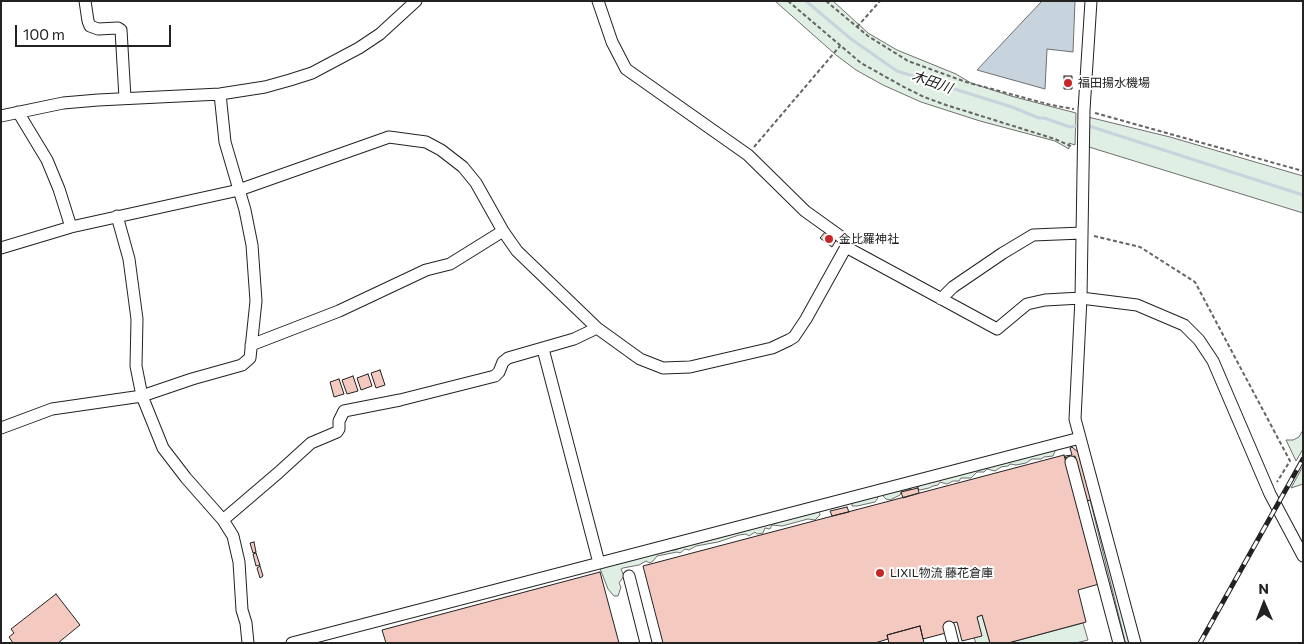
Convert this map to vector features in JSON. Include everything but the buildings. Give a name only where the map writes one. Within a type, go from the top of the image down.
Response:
[{"type":"street","points":[[85,1],[90,26],[98,29],[118,28],[121,30],[125,98]]},
{"type":"street","points":[[1,116],[63,103],[220,94],[265,87],[312,73],[337,61],[380,34],[416,1]]},
{"type":"street","points":[[1,248],[71,227],[239,190],[389,137],[426,142],[441,150],[462,167],[476,183],[503,231],[517,251],[597,328],[640,359],[663,368],[703,365],[772,348],[794,337],[846,247],[844,239],[805,211],[748,155],[626,69],[612,42],[598,1]]},
{"type":"street","points":[[1091,1],[1084,110],[1081,298],[1075,419],[1135,643]]},
{"type":"street","points":[[1,428],[52,409],[142,396],[242,366],[250,358],[256,301],[252,245],[225,142],[220,94]]},
{"type":"street","points":[[18,112],[47,160],[71,227]]},
{"type":"street","points":[[117,216],[129,259],[137,319],[136,366],[142,396],[163,448],[186,478],[223,520],[233,536],[237,548],[242,610],[246,623],[248,643]]},
{"type":"street","points":[[251,345],[339,311],[426,270],[450,264],[503,231]]},
{"type":"street","points":[[941,299],[954,287],[1033,235],[1082,233]]},
{"type":"street","points":[[846,247],[997,329],[1027,304],[1045,300],[1081,298],[1137,305],[1184,325],[1199,340],[1213,361],[1270,494],[1303,556]]},
{"type":"street","points":[[223,520],[278,474],[311,442],[337,432],[339,421],[344,411],[400,400],[495,376],[503,362],[508,358],[574,339],[597,328]]},
{"type":"street","points":[[542,349],[599,563]]},
{"type":"street","points":[[292,643],[1080,438]]},
{"type":"street","points":[[1071,462],[1119,643]]},
{"type":"street","points":[[629,576],[646,643]]},
{"type":"street","points":[[949,627],[953,643]]},
{"type":"path","points":[[788,1],[840,46],[880,75],[924,97],[1055,139],[1083,151]]},
{"type":"path","points":[[826,1],[874,41],[908,61],[936,72],[1051,105],[1084,110],[1303,171]]},
{"type":"path","points":[[857,27],[880,1]]},
{"type":"path","points":[[748,155],[840,46]]},
{"type":"green space","points":[[775,1],[833,1],[868,33],[897,50],[956,74],[971,83],[1011,96],[1076,113],[1075,145],[1069,143],[1069,149],[1055,141],[980,121],[921,102],[883,85],[856,70],[836,55]]},
{"type":"green space","points":[[1088,117],[1170,137],[1303,176],[1303,213],[1089,147]]},
{"type":"green space","points":[[1303,430],[1303,449],[1296,461],[1286,440],[1293,440],[1299,437]]},
{"type":"green space","points":[[1053,449],[1055,451],[1053,456],[1032,459],[1026,463],[1016,465],[1010,464],[995,471],[987,469],[984,472],[977,472],[971,478],[961,478],[959,481],[947,484],[940,482],[938,485],[929,488],[920,490],[916,488],[921,485]]},
{"type":"green space","points":[[1303,466],[1303,484],[1291,488]]},
{"type":"green space","points":[[911,487],[911,489],[901,492],[900,495],[890,500],[882,495]]},
{"type":"green space","points":[[876,496],[878,498],[875,502],[852,506],[852,501]]},
{"type":"green space","points":[[1094,499],[1132,643],[1126,643],[1125,641],[1090,500]]},
{"type":"green space","points":[[819,511],[820,515],[815,520],[808,519],[782,526],[772,525],[770,529],[765,528],[763,533],[757,534],[755,532],[749,536],[746,534],[739,535],[718,542],[696,546],[689,550],[685,549],[680,553],[657,556],[650,563],[646,561],[639,565],[623,568],[621,569],[624,576],[619,583],[621,587],[618,596],[614,596],[608,589],[601,571],[600,567],[646,553],[675,550]]},
{"type":"green space","points":[[982,615],[990,643],[976,643],[974,638],[977,617]]},
{"type":"green space","points":[[1083,623],[1088,640],[1076,643],[1008,643]]},
{"type":"shaded area","points":[[1042,1],[1075,1],[1073,52],[1047,49],[1045,89],[977,70]]},
{"type":"waterway","name":"木田川","points":[[806,1],[851,39],[897,71],[1012,107],[1039,118],[1070,127],[1076,126]]},
{"type":"waterway","name":"木田川","points":[[1089,126],[1303,195]]},
{"type":"railway","points":[[1200,643],[1303,459]]},
{"type":"place","name":"福田揚水機場","points":[[1068,83]]},
{"type":"place","name":"金比羅神社","points":[[829,239]]},
{"type":"place","name":"LIXIL物流 藤花倉庫","points":[[880,573]]}]
